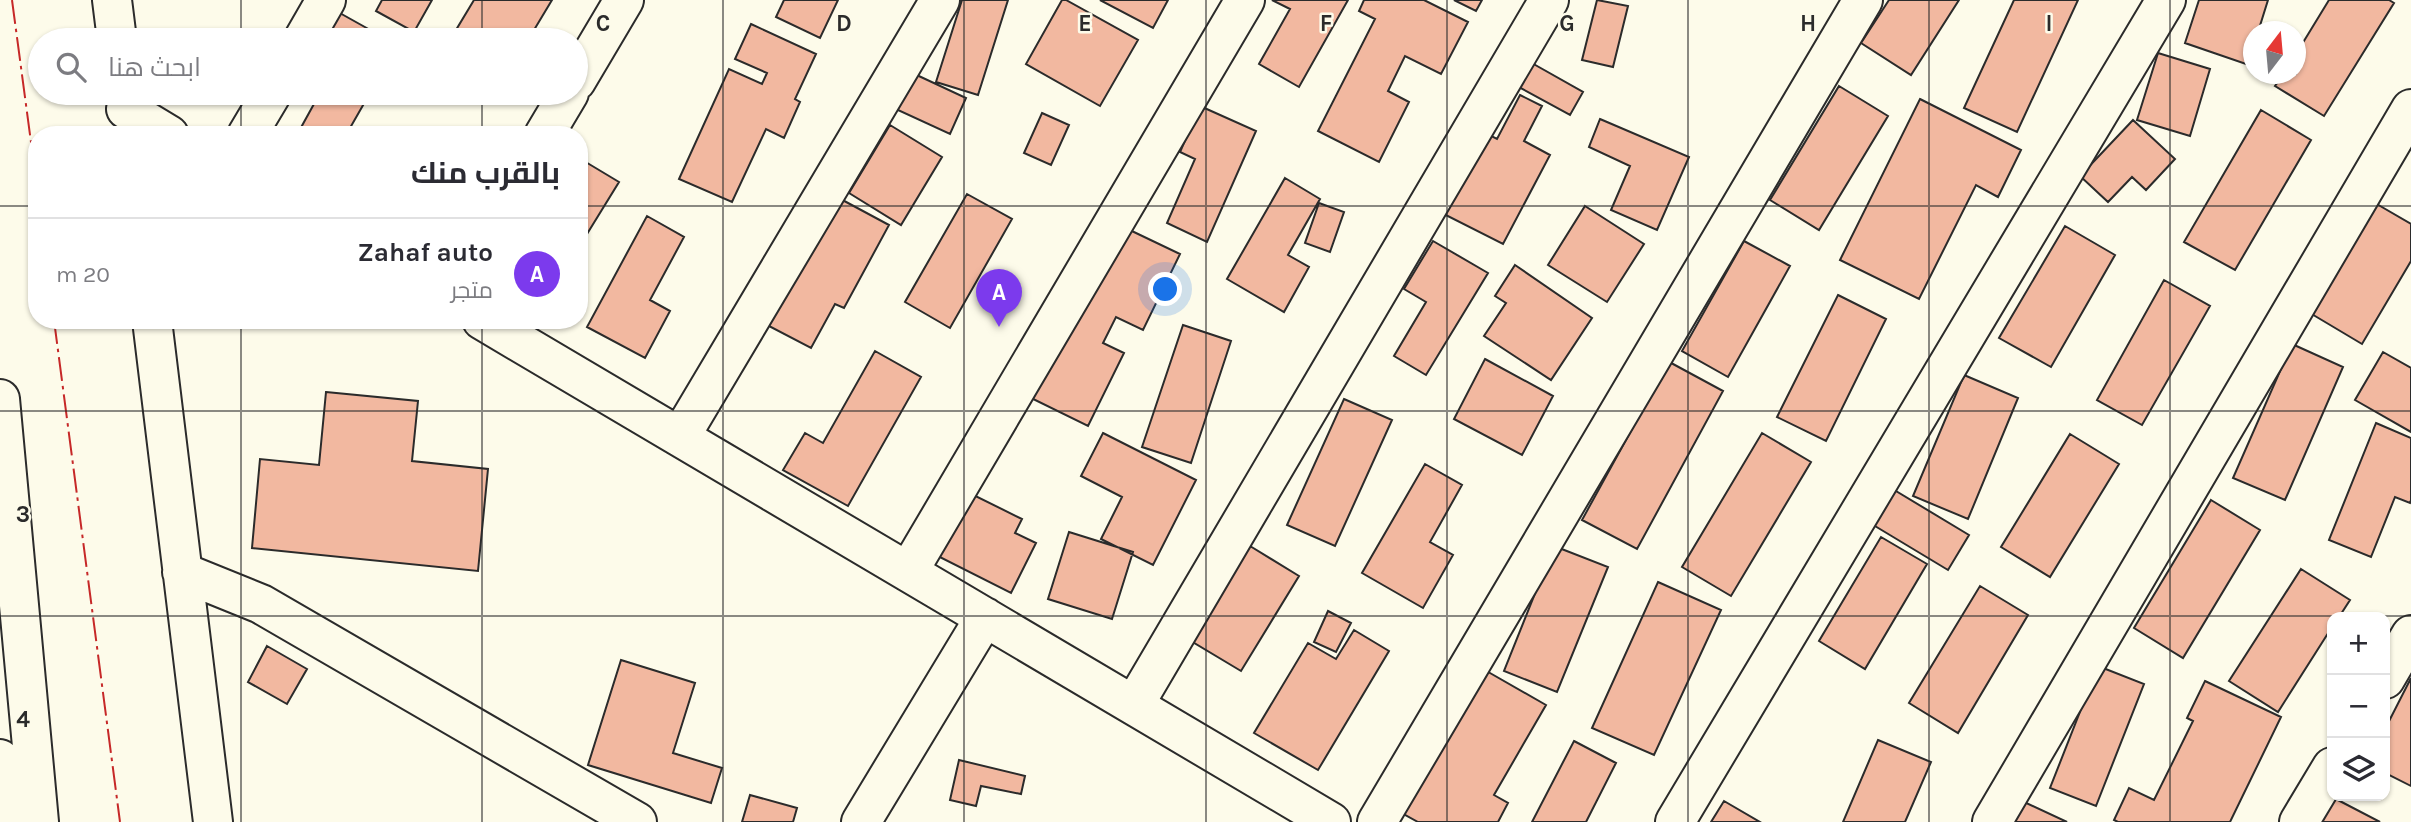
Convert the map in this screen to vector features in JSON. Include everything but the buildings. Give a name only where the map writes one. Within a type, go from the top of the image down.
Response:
[{"type":"street","points":[[112,0],[116,28]]},
{"type":"street","points":[[310,28],[326,0]]},
{"type":"street","points":[[588,61],[624,0]]},
{"type":"street","points":[[680,437],[940,0]]},
{"type":"street","points":[[908,572],[1245,0]]},
{"type":"street","points":[[1134,705],[1549,0]]},
{"type":"street","points":[[1377,822],[1863,0]]},
{"type":"street","points":[[1675,822],[2166,0]]},
{"type":"street","points":[[252,126],[265,105]]},
{"type":"street","points":[[549,126],[562,105]]},
{"type":"street","points":[[1992,822],[2411,109]]},
{"type":"street","points":[[126,112],[152,126]]},
{"type":"street","points":[[153,329],[213,822]]},
{"type":"street","points":[[497,329],[1331,822]]},
{"type":"street","points":[[0,399],[39,822]]},
{"type":"street","points":[[182,572],[261,604],[637,822]]},
{"type":"street","points":[[861,822],[985,617]]},
{"type":"street","points":[[2387,675],[2411,635]]},
{"type":"street","points":[[0,759],[16,822]]},
{"type":"street","points":[[2299,822],[2327,775]]},
{"type":"power","points":[[12,0],[29,126]]},
{"type":"power","points":[[55,329],[120,822]]},
{"type":"place","name":"Zahaf auto","points":[[999,327]]}]
